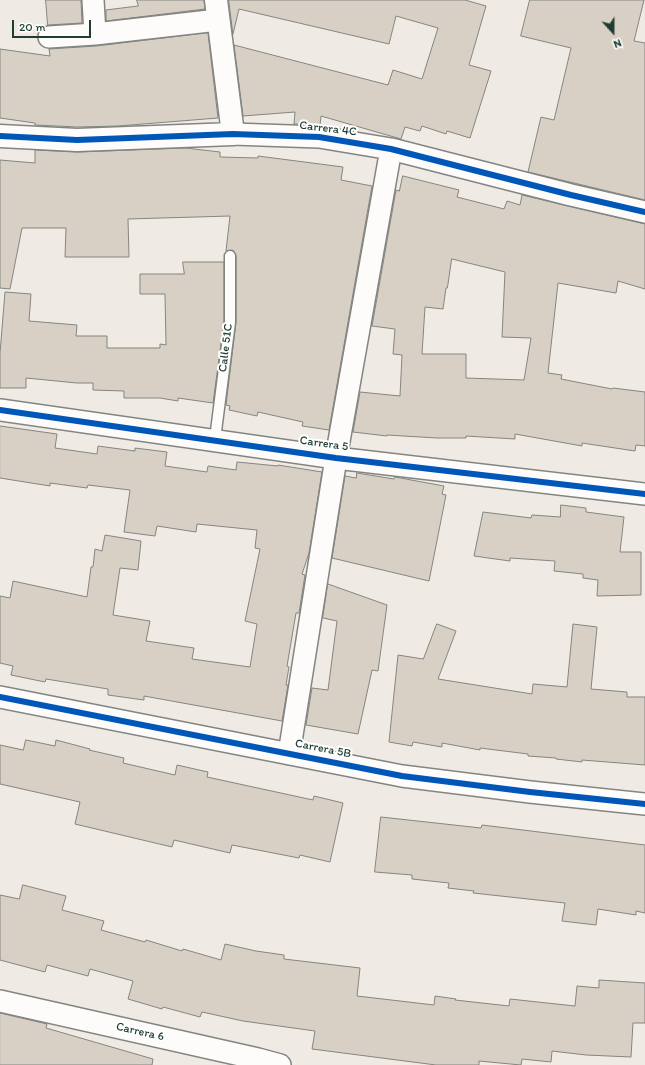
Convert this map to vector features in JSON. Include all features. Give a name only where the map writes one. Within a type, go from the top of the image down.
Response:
[{"type":"street","points":[[93,0],[96,34]]},
{"type":"street","points":[[49,37],[96,34],[217,10],[233,134]]},
{"type":"street","name":"Carrera 4C","points":[[0,136],[77,140],[233,134],[319,137],[391,149],[571,195],[645,212]]},
{"type":"street","points":[[289,754],[336,458],[391,149]]},
{"type":"street","name":"Carrera 5","points":[[0,410],[215,439],[336,458],[645,494]]},
{"type":"street","name":"Carrera 5B","points":[[0,697],[402,776],[530,792],[645,804]]},
{"type":"street","name":"Carrera 6","points":[[0,1001],[280,1065]]},
{"type":"lane","name":"Calle 51C","points":[[215,439],[230,322],[230,256]]},
{"type":"building","points":[[46,0],[81,0],[82,23],[48,25]]},
{"type":"building","points":[[137,0],[204,0],[205,9],[106,21],[106,10],[138,6]]},
{"type":"building","points":[[229,0],[465,0],[486,6],[469,65],[491,71],[470,138],[447,131],[446,134],[422,126],[420,131],[405,127],[401,139],[321,116],[320,125],[294,124],[295,112],[243,116],[234,45],[388,85],[393,70],[422,79],[438,28],[396,16],[389,44],[239,9],[233,34]]},
{"type":"building","points":[[530,0],[644,0],[634,41],[645,43],[645,200],[528,172],[541,117],[554,120],[571,48],[521,36]]},
{"type":"building","points":[[208,33],[218,118],[118,126],[77,127],[35,125],[35,123],[0,118],[0,49],[50,56],[49,49],[96,46]]},
{"type":"building","points":[[186,148],[220,152],[220,157],[258,158],[258,156],[343,167],[341,180],[372,186],[329,430],[302,426],[303,422],[258,412],[257,416],[229,410],[230,406],[226,405],[236,322],[236,256],[233,250],[226,251],[230,216],[128,219],[129,257],[65,257],[66,228],[22,228],[10,289],[0,288],[0,160],[35,163],[35,150],[77,152]]},
{"type":"building","points":[[403,176],[459,190],[457,197],[504,209],[507,201],[520,205],[522,195],[645,224],[645,289],[618,281],[616,293],[558,283],[548,373],[562,375],[561,379],[612,389],[645,392],[645,446],[636,445],[635,451],[582,443],[582,446],[515,434],[515,439],[466,436],[466,438],[437,438],[387,436],[353,432],[360,392],[400,396],[402,355],[393,354],[395,329],[372,326],[396,190],[399,191]],"holes":[[[452,259],[505,272],[502,337],[531,338],[524,380],[466,378],[466,354],[422,354],[425,307],[443,309]]]},
{"type":"building","points":[[183,262],[224,262],[224,322],[213,403],[178,398],[178,401],[160,398],[124,398],[124,391],[93,390],[93,383],[26,378],[26,388],[0,388],[0,353],[5,292],[31,294],[29,321],[77,325],[76,336],[107,336],[107,348],[160,348],[160,344],[166,345],[165,294],[140,294],[140,274],[184,274]]},
{"type":"building","points":[[0,426],[57,434],[55,448],[97,454],[98,446],[135,451],[135,448],[167,452],[165,466],[207,472],[208,466],[236,470],[237,462],[278,465],[322,472],[309,553],[302,574],[305,575],[299,613],[296,613],[287,666],[289,667],[286,685],[288,685],[282,721],[144,696],[144,700],[108,695],[108,689],[46,679],[45,682],[11,675],[13,666],[0,663],[0,596],[10,598],[13,581],[87,597],[95,549],[102,551],[105,535],[141,541],[138,570],[120,568],[113,615],[150,621],[146,641],[194,648],[192,659],[250,667],[257,624],[245,621],[260,549],[255,548],[257,530],[197,524],[196,532],[157,526],[155,536],[124,532],[130,490],[88,485],[87,488],[50,483],[50,486],[0,478]]},
{"type":"building","points":[[357,473],[394,479],[395,477],[444,486],[442,494],[446,495],[429,581],[332,558],[345,476],[356,478]]},
{"type":"building","points":[[561,505],[586,508],[586,512],[624,517],[620,552],[641,552],[641,595],[597,596],[598,580],[583,578],[583,574],[554,571],[555,561],[510,558],[510,561],[474,556],[483,512],[531,518],[532,515],[560,517]]},
{"type":"building","points":[[328,584],[387,605],[378,671],[372,670],[358,734],[306,725],[312,688],[328,690],[337,621],[323,618]]},
{"type":"building","points":[[437,624],[456,631],[438,679],[532,694],[533,684],[567,687],[573,624],[597,627],[591,689],[627,692],[627,697],[645,697],[645,765],[582,760],[582,762],[528,756],[528,754],[480,748],[480,750],[442,743],[442,747],[413,742],[412,746],[389,742],[398,655],[423,659]]},
{"type":"building","points":[[26,740],[55,746],[56,740],[90,749],[89,750],[124,758],[123,763],[175,775],[177,765],[208,772],[207,777],[313,800],[314,796],[343,803],[330,862],[300,855],[299,858],[232,845],[230,853],[174,840],[172,847],[75,824],[80,802],[0,784],[0,745],[23,750]]},
{"type":"building","points":[[381,817],[481,828],[482,825],[645,845],[645,913],[636,911],[636,915],[598,909],[596,925],[562,921],[565,903],[473,893],[474,891],[448,888],[449,883],[412,879],[412,875],[375,872]]},
{"type":"building","points":[[23,885],[66,896],[62,910],[104,921],[101,930],[145,942],[146,940],[182,951],[183,949],[221,960],[225,944],[284,955],[284,959],[360,968],[357,996],[434,1005],[435,996],[456,999],[455,1000],[509,1006],[510,999],[575,1006],[577,986],[599,988],[599,980],[645,983],[645,1023],[633,1023],[631,1057],[586,1055],[552,1051],[551,1062],[522,1059],[521,1065],[479,1061],[479,1065],[436,1065],[312,1049],[315,1031],[243,1021],[202,1012],[200,1017],[163,1007],[162,1009],[128,999],[133,981],[90,969],[88,976],[47,965],[45,972],[0,960],[0,895],[19,899]]},
{"type":"building","points":[[0,1013],[47,1024],[46,1028],[153,1059],[152,1065],[0,1065]]},
{"type":"cycle path","points":[[0,136],[77,140],[233,134],[319,137],[391,149],[571,195],[645,212]]},
{"type":"cycle path","points":[[0,410],[336,458],[645,494]]},
{"type":"cycle path","points":[[0,697],[402,776],[530,792],[645,804]]}]
